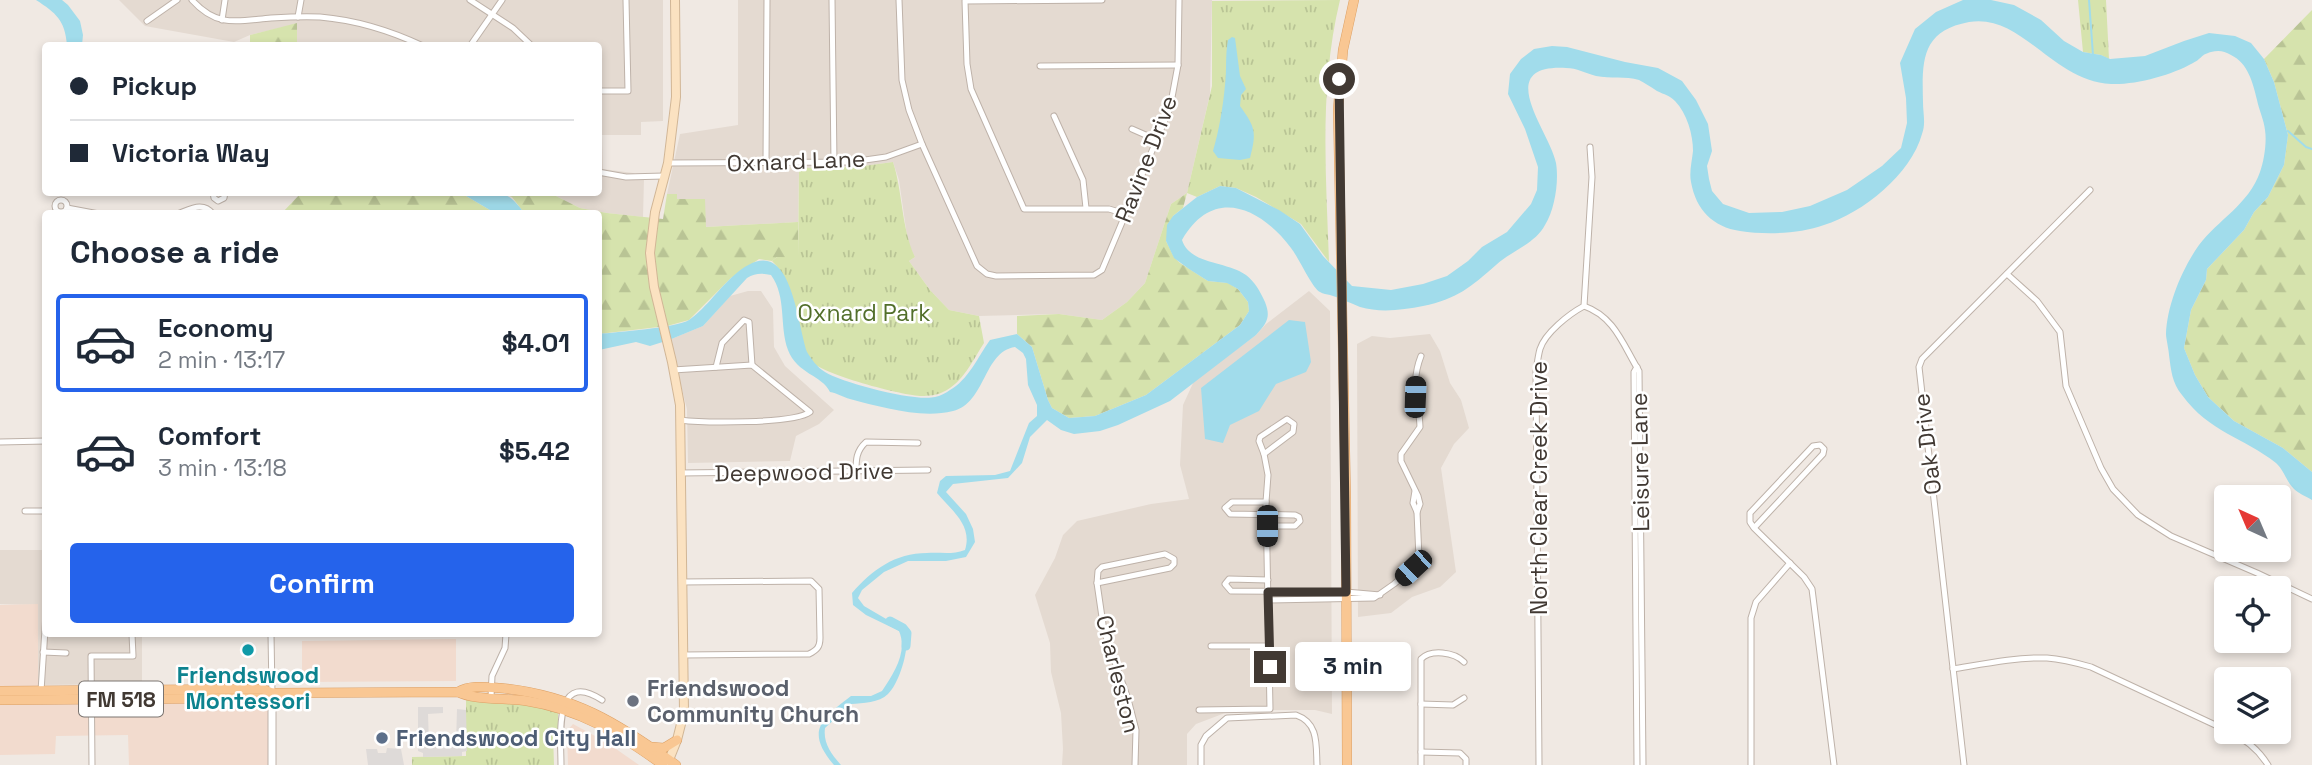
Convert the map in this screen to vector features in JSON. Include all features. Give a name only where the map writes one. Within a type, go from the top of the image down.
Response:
[{"type":"main road","points":[[669,764],[684,712],[680,420],[672,366],[652,275],[651,239],[668,163],[676,97],[675,0]]},
{"type":"main road","points":[[1347,765],[1339,79],[1354,0]]},
{"type":"main road","name":"FM 518","points":[[0,691],[265,698],[272,693],[458,692],[466,697],[491,692],[564,705],[620,725],[653,747],[669,764]]},
{"type":"main road","name":"FM 518","points":[[0,700],[91,695]]},
{"type":"main road","name":"FM 518","points":[[564,705],[604,725],[669,764]]},
{"type":"main road","points":[[653,747],[664,748],[677,740]]},
{"type":"street","points":[[147,21],[177,0]]},
{"type":"street","points":[[192,0],[208,14],[222,20],[238,22],[298,16],[337,19],[390,32],[414,42]]},
{"type":"street","points":[[222,20],[225,0]]},
{"type":"street","points":[[298,16],[301,0]]},
{"type":"street","points":[[470,0],[492,13],[527,42]]},
{"type":"street","points":[[473,42],[502,0]]},
{"type":"street","points":[[602,91],[628,91],[626,0]]},
{"type":"street","points":[[766,163],[767,0]]},
{"type":"street","points":[[832,0],[834,163]]},
{"type":"street","points":[[899,0],[902,80],[909,110],[922,144]]},
{"type":"street","points":[[1102,0],[965,1],[967,64],[971,89],[1024,209],[1110,209],[1126,214]]},
{"type":"street","name":"Ravine Drive","points":[[922,144],[977,266],[987,274],[1099,273],[1170,108],[1178,65],[1178,0]]},
{"type":"street","points":[[1040,66],[1178,65]]},
{"type":"street","points":[[1054,116],[1084,184],[1086,208]]},
{"type":"street","points":[[1132,129],[1157,140]]},
{"type":"street","name":"Oxnard Lane","points":[[668,163],[834,163],[886,157],[922,144]]},
{"type":"street","points":[[1584,306],[1592,177],[1590,147]]},
{"type":"street","points":[[602,173],[626,177],[664,176]]},
{"type":"street","name":"Oak Drive","points":[[1964,765],[1919,367],[1922,359],[2090,190]]},
{"type":"street","points":[[188,210],[201,205],[209,210]]},
{"type":"street","points":[[67,208],[78,210]]},
{"type":"street","points":[[2007,274],[2037,301],[2060,332],[2066,386],[2113,489],[2138,515],[2171,536],[2312,599]]},
{"type":"street","name":"Leisure Lane","points":[[1584,306],[1601,314],[1615,328],[1637,367],[1634,372],[1640,734],[1643,765]]},
{"type":"street","name":"North Clear Creek Drive","points":[[1539,765],[1536,372],[1544,341],[1584,306]]},
{"type":"street","points":[[716,367],[722,342],[744,320],[749,322],[752,365]]},
{"type":"street","points":[[1268,600],[1380,595],[1413,568],[1419,558],[1419,504],[1401,454],[1420,427],[1415,397],[1416,369],[1421,356]]},
{"type":"street","points":[[672,366],[752,365],[810,412],[804,417],[764,421],[680,420]]},
{"type":"street","points":[[1199,710],[1270,709],[1266,502],[1268,475],[1259,441],[1260,437],[1282,420],[1291,420],[1295,427],[1293,432],[1264,454]]},
{"type":"street","points":[[0,442],[42,441]]},
{"type":"street","points":[[856,472],[856,457],[866,442],[918,443]]},
{"type":"street","points":[[1754,528],[1823,454],[1824,449],[1820,445],[1814,445],[1750,513],[1750,522],[1754,528],[1809,583],[1815,604],[1834,765]]},
{"type":"street","name":"Deepwood Drive","points":[[680,474],[928,470]]},
{"type":"street","points":[[1266,502],[1232,502],[1226,508],[1230,514],[1295,514],[1300,520],[1295,526],[1267,526]]},
{"type":"street","points":[[25,511],[42,511]]},
{"type":"street","name":"Charleston","points":[[1097,583],[1170,568],[1174,559],[1165,554],[1102,567],[1098,571],[1097,583],[1104,631],[1136,730],[1135,765]]},
{"type":"street","points":[[1751,765],[1751,618],[1756,602],[1790,563]]},
{"type":"street","points":[[1268,580],[1229,579],[1226,584],[1231,591],[1346,596]]},
{"type":"street","points":[[682,582],[811,581],[818,589],[820,612],[820,645],[809,654],[683,654]]},
{"type":"street","points":[[41,691],[44,637]]},
{"type":"street","points":[[92,765],[91,656],[133,656],[132,637]]},
{"type":"street","points":[[271,637],[272,765]]},
{"type":"street","points":[[491,692],[495,667],[505,648],[506,637]]},
{"type":"street","points":[[1210,646],[1270,646]]},
{"type":"street","points":[[43,652],[66,653]]},
{"type":"street","points":[[1421,765],[1420,662],[1428,653],[1457,655],[1464,662]]},
{"type":"street","points":[[1953,669],[2047,658],[2067,661],[2091,667],[2214,725]]},
{"type":"street","points":[[561,765],[564,705],[573,693],[584,691],[602,700]]},
{"type":"street","points":[[1421,704],[1453,705],[1464,698]]},
{"type":"street","points":[[1201,765],[1201,745],[1206,736],[1227,718],[1296,715],[1304,718],[1316,731],[1317,765]]},
{"type":"street","name":"Leisure Lane","points":[[1637,765],[1640,734]]},
{"type":"street","points":[[2250,744],[2268,765]]},
{"type":"street","points":[[1421,752],[1460,753],[1466,759],[1466,765]]},
{"type":"shaded area","points":[[119,0],[663,0],[663,121],[641,122],[641,135],[602,135],[602,42],[297,42],[297,24],[250,35],[234,42],[145,26]]},
{"type":"shaded area","points":[[738,0],[1212,0],[1210,94],[1187,193],[1171,204],[1145,283],[1127,302],[1102,320],[1059,314],[979,316],[949,310],[909,261],[915,257],[908,243],[899,180],[893,162],[856,167],[799,168],[798,222],[705,227],[677,199],[677,194],[667,194],[680,134],[738,125]]},
{"type":"shaded area","points":[[602,135],[603,169],[633,173],[644,179],[643,217],[580,208],[556,196],[602,196]]},
{"type":"shaded area","points":[[761,291],[773,309],[774,347],[785,366],[834,410],[819,424],[796,436],[790,461],[688,463],[687,409],[669,340],[703,326],[730,296]]},
{"type":"shaded area","points":[[1309,291],[1330,311],[1332,714],[1315,710],[1233,710],[1196,724],[1187,734],[1187,765],[1062,765],[1061,713],[1051,672],[1050,643],[1035,595],[1055,558],[1063,535],[1077,521],[1151,504],[1189,499],[1180,465],[1183,405],[1194,381]]},
{"type":"shaded area","points":[[1430,334],[1440,351],[1450,383],[1461,400],[1469,428],[1454,444],[1441,468],[1456,572],[1440,587],[1412,597],[1391,613],[1358,617],[1357,344],[1372,336],[1390,338]]},
{"type":"shaded area","points":[[0,550],[42,550],[42,637],[142,637],[142,684],[38,685],[38,605],[0,604]]},
{"type":"shaded area","points":[[38,604],[38,688],[0,688],[0,605]]},
{"type":"shaded area","points":[[456,639],[456,681],[302,682],[302,641]]},
{"type":"shaded area","points":[[266,700],[269,706],[269,765],[129,765],[128,735],[56,736],[55,754],[0,755],[0,703]]},
{"type":"shaded area","points":[[418,707],[443,707],[443,713],[428,714],[429,743],[456,743],[457,709],[466,710],[467,751],[462,752],[462,756],[423,757],[423,753],[418,751]]},
{"type":"shaded area","points":[[573,724],[606,742],[639,765],[568,765],[567,731]]},
{"type":"shaded area","points":[[387,748],[401,749],[404,765],[368,765],[366,749],[377,749],[378,753],[386,753]]},
{"type":"green space","points":[[1340,0],[1333,33],[1326,98],[1329,262],[1301,224],[1256,197],[1236,188],[1220,186],[1197,197],[1187,193],[1212,86],[1212,1]]},
{"type":"green space","points":[[2078,0],[2106,0],[2109,59],[2083,52]]},
{"type":"green space","points":[[2312,10],[2312,472],[2283,448],[2234,421],[2208,397],[2184,348],[2191,310],[2206,280],[2207,269],[2244,230],[2254,212],[2268,197],[2284,165],[2288,135],[2274,82],[2264,59]]},
{"type":"green space","points":[[297,23],[297,42],[250,42],[250,35]]},
{"type":"green space","name":"Oxnard Park","points":[[893,162],[907,234],[915,257],[909,261],[949,310],[979,316],[984,343],[956,383],[933,395],[912,395],[881,388],[845,378],[817,366],[804,349],[786,282],[772,261],[777,257],[798,257],[799,168],[856,167]]},
{"type":"green space","points":[[1187,193],[1183,208],[1173,216],[1166,241],[1174,257],[1208,281],[1228,283],[1238,289],[1248,302],[1249,311],[1240,325],[1146,395],[1095,416],[1069,418],[1052,408],[1032,347],[1017,334],[1017,316],[1059,314],[1102,320],[1127,302],[1145,283],[1171,204]]},
{"type":"green space","points":[[667,194],[677,194],[677,199],[705,199],[706,227],[798,222],[798,258],[777,257],[772,261],[759,259],[731,278],[689,320],[667,326],[602,334],[602,212],[663,219]]},
{"type":"green space","points":[[298,196],[466,196],[490,210],[285,210]]},
{"type":"green space","points":[[510,196],[556,196],[580,208],[591,210],[522,210]]},
{"type":"green space","points":[[466,699],[526,703],[558,713],[558,731],[553,733],[554,765],[412,765],[412,757],[466,756]]},
{"type":"water","points":[[36,0],[62,0],[68,5],[80,21],[82,42],[66,42],[62,23]]},
{"type":"water","points":[[1963,0],[1991,0],[2014,5],[2041,20],[2064,41],[2083,52],[2110,59],[2145,56],[2209,33],[2235,36],[2251,43],[2264,59],[2274,82],[2288,135],[2284,165],[2268,197],[2254,212],[2244,230],[2207,269],[2206,280],[2191,310],[2184,348],[2208,397],[2234,421],[2283,448],[2312,472],[2312,500],[2294,489],[2276,463],[2215,426],[2193,408],[2176,386],[2170,366],[2167,323],[2181,276],[2199,245],[2241,203],[2255,183],[2263,162],[2266,140],[2264,126],[2246,68],[2231,55],[2217,51],[2205,54],[2193,63],[2164,75],[2131,83],[2111,84],[2090,80],[2071,72],[2022,37],[2005,27],[1988,22],[1969,22],[1953,26],[1933,40],[1924,61],[1923,130],[1908,163],[1884,190],[1869,201],[1839,219],[1814,228],[1761,233],[1730,229],[1714,221],[1707,216],[1693,192],[1690,174],[1692,138],[1686,118],[1675,101],[1639,80],[1596,76],[1566,68],[1544,70],[1532,77],[1528,88],[1556,163],[1555,195],[1541,232],[1471,286],[1445,300],[1400,310],[1360,307],[1317,289],[1279,234],[1251,213],[1236,208],[1222,208],[1208,213],[1194,223],[1182,240],[1193,254],[1238,271],[1252,281],[1267,307],[1268,316],[1263,327],[1170,401],[1100,431],[1074,434],[1061,430],[1047,420],[1030,437],[1022,463],[1008,478],[953,484],[946,492],[966,514],[973,529],[975,542],[966,557],[946,561],[908,561],[884,572],[862,590],[858,598],[864,606],[905,630],[907,645],[900,672],[888,694],[876,701],[851,704],[825,728],[828,748],[841,765],[834,765],[825,753],[820,743],[820,726],[851,696],[871,696],[882,691],[895,670],[902,647],[899,631],[866,615],[853,605],[852,593],[876,570],[894,560],[915,554],[965,550],[967,541],[963,525],[937,493],[940,481],[946,476],[995,475],[1010,471],[1029,423],[1037,416],[1037,405],[1028,385],[1023,353],[1015,347],[996,358],[972,398],[953,411],[915,413],[850,399],[830,392],[792,358],[785,341],[781,302],[776,284],[771,275],[762,274],[747,278],[703,326],[650,346],[636,342],[602,349],[602,334],[660,327],[689,320],[731,278],[751,264],[766,261],[778,267],[787,280],[807,352],[825,372],[862,386],[896,394],[935,397],[947,392],[962,380],[990,340],[1017,334],[1032,347],[1052,408],[1069,418],[1095,416],[1146,395],[1240,325],[1249,311],[1248,302],[1238,289],[1227,283],[1208,281],[1189,269],[1174,258],[1166,241],[1167,225],[1173,216],[1197,197],[1220,186],[1236,188],[1300,224],[1323,256],[1352,286],[1391,290],[1447,276],[1482,247],[1507,232],[1531,204],[1537,190],[1538,167],[1525,129],[1508,94],[1510,74],[1521,59],[1534,49],[1552,46],[1658,68],[1682,81],[1696,100],[1708,124],[1712,151],[1707,166],[1709,179],[1712,191],[1723,204],[1749,213],[1782,212],[1810,206],[1847,190],[1882,166],[1901,148],[1907,123],[1900,63],[1915,29],[1936,12]]},
{"type":"water","points":[[1235,38],[1240,76],[1246,89],[1241,95],[1240,106],[1252,125],[1254,136],[1250,158],[1240,160],[1218,158],[1213,151],[1223,102],[1228,40]]},
{"type":"water","points":[[466,196],[507,196],[522,210],[490,210]]},
{"type":"water","points":[[1289,320],[1305,322],[1311,362],[1306,372],[1276,384],[1259,411],[1230,425],[1223,443],[1205,439],[1201,388]]},
{"type":"waterway","points":[[2089,0],[2093,55]]},
{"type":"waterway","points":[[2288,131],[2312,149]]},
{"type":"waterway","points":[[890,621],[907,633],[906,646]]},
{"type":"place","name":"Friendswood Montessori","points":[[248,650]]},
{"type":"place","name":"Friendswood Community Church","points":[[633,701]]},
{"type":"place","name":"Friendswood City Hall","points":[[382,738]]},
{"type":"route","points":[[1270,667],[1268,592],[1346,592],[1339,79]]}]
